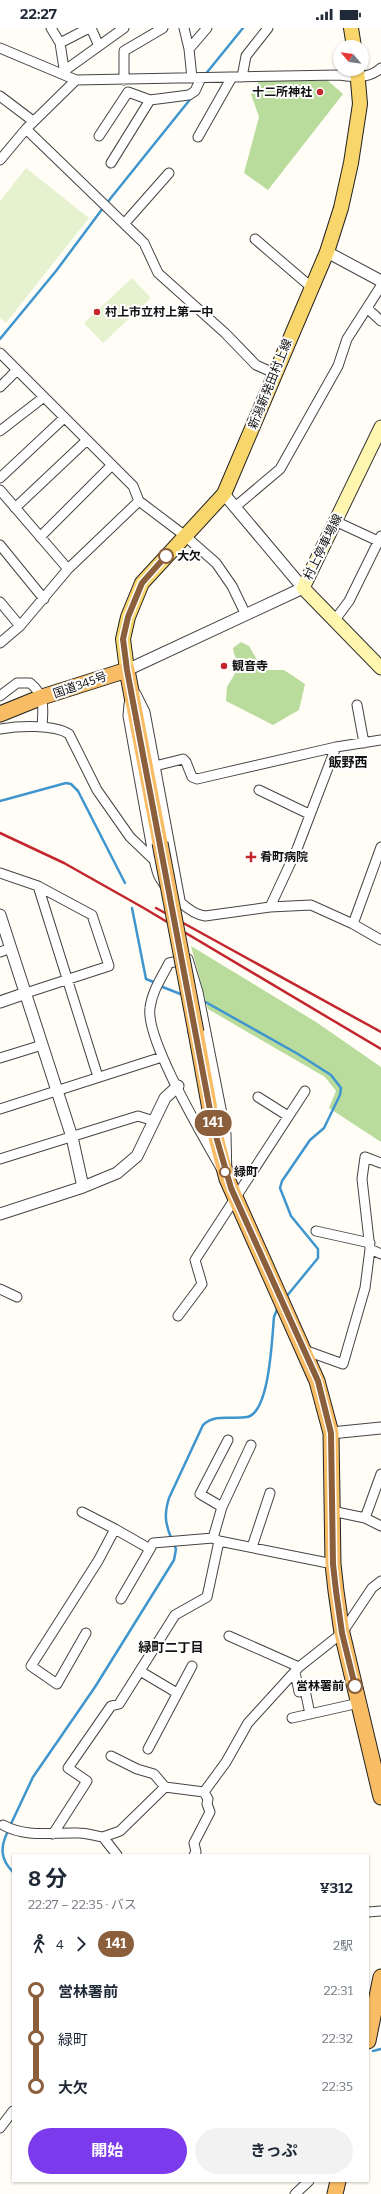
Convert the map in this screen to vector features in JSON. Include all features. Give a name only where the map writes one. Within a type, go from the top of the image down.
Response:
[{"type":"highway","points":[[127,670],[131,684],[213,1126],[227,1179],[318,1381],[331,1433],[333,1564],[342,1633],[381,1797]]},
{"type":"highway","name":"国道345号","points":[[0,714],[42,698],[127,670]]},
{"type":"highway","points":[[369,2036],[381,1977]]},
{"type":"highway","points":[[335,2194],[338,2182]]},
{"type":"main road","points":[[351,28],[353,40]]},
{"type":"main road","name":"新潟新発田村上線","points":[[127,670],[123,639],[128,617],[142,583],[184,535],[224,494],[274,373],[327,252],[341,208],[351,163],[360,104],[358,76]]},
{"type":"main road","name":"村上停車場線","points":[[381,427],[302,588],[381,668]]},
{"type":"street","points":[[52,28],[60,43],[64,73]]},
{"type":"street","points":[[60,43],[90,28],[100,46]]},
{"type":"street","points":[[64,73],[124,28]]},
{"type":"street","points":[[124,80],[124,51],[163,28]]},
{"type":"street","points":[[184,28],[189,50],[192,78]]},
{"type":"street","points":[[189,50],[207,28]]},
{"type":"street","points":[[242,77],[246,56],[268,28]]},
{"type":"street","points":[[0,48],[64,73],[76,80],[333,75]]},
{"type":"street","points":[[369,73],[376,73],[381,68]]},
{"type":"street","points":[[198,137],[232,77]]},
{"type":"street","points":[[100,136],[128,92],[150,100],[189,95],[195,91],[201,78]]},
{"type":"street","points":[[0,160],[26,129],[76,80]]},
{"type":"street","points":[[0,96],[33,122]]},
{"type":"street","points":[[111,163],[150,100]]},
{"type":"street","points":[[26,129],[144,243],[158,273],[225,333],[256,366],[274,373]]},
{"type":"street","points":[[124,224],[169,173]]},
{"type":"street","points":[[255,239],[311,287]]},
{"type":"street","points":[[327,252],[381,281]]},
{"type":"street","points":[[235,507],[280,468],[338,366],[347,339],[381,286]]},
{"type":"street","points":[[368,308],[381,320]]},
{"type":"street","points":[[0,353],[110,466],[132,486],[139,501],[184,535],[224,573],[246,615]]},
{"type":"street","points":[[0,387],[17,370]]},
{"type":"street","points":[[0,431],[44,397]]},
{"type":"street","points":[[0,478],[64,418]]},
{"type":"street","points":[[15,508],[86,441]]},
{"type":"street","points":[[40,537],[110,466]]},
{"type":"street","points":[[0,490],[68,569]]},
{"type":"street","points":[[127,670],[302,588],[224,494]]},
{"type":"street","points":[[0,643],[20,626],[68,569],[139,501]]},
{"type":"street","points":[[334,621],[349,601],[380,539],[335,520]]},
{"type":"street","points":[[0,545],[44,599]]},
{"type":"street","points":[[0,602],[20,626]]},
{"type":"street","points":[[0,696],[17,683],[23,681],[30,683],[37,688],[42,698],[42,727]]},
{"type":"street","points":[[131,684],[145,712],[180,902]]},
{"type":"street","points":[[131,684],[128,716],[154,860],[160,878],[180,902],[196,915],[204,916],[270,907],[311,905],[353,924],[381,940]]},
{"type":"street","points":[[357,705],[364,743]]},
{"type":"street","points":[[0,729],[42,727],[63,730],[69,734],[97,790],[130,837],[154,860]]},
{"type":"street","points":[[155,766],[183,759],[192,777],[197,779],[336,747],[381,740]]},
{"type":"street","points":[[270,907],[297,848],[336,747]]},
{"type":"street","points":[[259,790],[309,814]]},
{"type":"street","points":[[353,924],[381,848]]},
{"type":"street","points":[[0,873],[38,886],[92,915],[109,966],[0,1002]]},
{"type":"street","points":[[38,886],[98,1077]]},
{"type":"street","points":[[0,918],[26,993],[56,1091],[72,1137],[83,1187]]},
{"type":"street","points":[[0,952],[11,948]]},
{"type":"street","points":[[188,959],[198,992],[226,1134],[227,1179],[194,1120],[162,1057],[151,1024],[150,1008],[154,990],[169,963],[188,959]]},
{"type":"street","points":[[0,1058],[42,1045]]},
{"type":"street","points":[[0,1109],[162,1057]]},
{"type":"street","points":[[0,1214],[83,1187],[117,1173],[137,1156],[165,1098],[178,1086]]},
{"type":"street","points":[[178,1316],[202,1284],[195,1260],[234,1197],[305,1091]]},
{"type":"street","points":[[258,1097],[288,1116]]},
{"type":"street","points":[[0,1159],[138,1116],[154,1121]]},
{"type":"street","points":[[304,1350],[343,1364],[365,1288],[370,1246],[362,1179],[365,1157],[381,1163]]},
{"type":"street","points":[[316,1230],[370,1246],[381,1254]]},
{"type":"street","points":[[0,1290],[17,1297]]},
{"type":"street","points":[[331,1433],[381,1428]]},
{"type":"street","points":[[222,1507],[200,1494],[228,1440]]},
{"type":"street","points":[[53,1834],[87,1780],[68,1768],[111,1706],[119,1704],[175,1615],[207,1597],[222,1507],[252,1445]]},
{"type":"street","points":[[365,1518],[381,1474]]},
{"type":"street","points":[[252,1547],[270,1493]]},
{"type":"street","points":[[332,1511],[365,1518],[381,1526]]},
{"type":"street","points":[[82,1512],[150,1549]]},
{"type":"street","points":[[86,1633],[57,1684],[31,1666],[98,1561],[115,1529]]},
{"type":"street","points":[[121,1599],[153,1543],[216,1539],[333,1564]]},
{"type":"street","points":[[204,1792],[226,1762],[248,1723],[297,1670],[342,1633],[372,1588],[381,1581]]},
{"type":"street","points":[[229,1636],[297,1670]]},
{"type":"street","points":[[148,1748],[192,1666]]},
{"type":"street","points":[[297,1670],[299,1692],[305,1690],[310,1714]]},
{"type":"street","points":[[140,1671],[177,1694]]},
{"type":"street","points":[[292,1718],[359,1703]]},
{"type":"street","points":[[111,1756],[137,1770],[154,1774],[165,1787],[204,1792]]},
{"type":"street","points":[[3,1825],[13,1831],[53,1834],[79,1833],[103,1837],[120,1831],[165,1787]]},
{"type":"street","points":[[195,1854],[196,1852],[194,1843],[210,1812],[207,1804],[208,1799],[204,1792]]},
{"type":"street","points":[[103,1837],[115,1854]]},
{"type":"street","points":[[369,1912],[381,1911]]},
{"type":"street","points":[[0,2128],[12,2112]]},
{"type":"street","points":[[295,2194],[308,2182]]},
{"type":"green space","points":[[327,80],[343,94],[268,190],[244,173],[259,117],[251,94],[259,81]]},
{"type":"green space","points":[[26,168],[89,218],[6,323],[0,318],[0,201]]},
{"type":"green space","points":[[132,278],[151,298],[103,343],[84,323]]},
{"type":"green space","points":[[241,642],[249,646],[263,670],[284,670],[305,684],[299,710],[273,725],[226,701],[227,687],[240,665],[234,654],[233,648]]},
{"type":"green space","points":[[191,946],[316,1022],[381,1067],[381,1142],[329,1108],[336,1091],[325,1077],[208,1009]]},
{"type":"waterway","points":[[204,76],[243,28]]},
{"type":"waterway","points":[[106,204],[192,97]]},
{"type":"waterway","points":[[0,339],[56,271],[103,208]]},
{"type":"waterway","points":[[0,801],[66,783],[71,784],[78,791],[125,883]]},
{"type":"waterway","points":[[132,908],[146,979],[156,983]]},
{"type":"waterway","points":[[160,986],[183,995]]},
{"type":"waterway","points":[[202,1000],[298,1054],[331,1075],[341,1088],[340,1095],[324,1128],[310,1140],[282,1181],[280,1188],[291,1216],[318,1249],[318,1258],[286,1297]]},
{"type":"waterway","points":[[172,1540],[166,1519],[167,1504],[203,1425],[208,1421],[218,1418],[247,1417],[255,1412],[261,1402],[271,1356],[274,1317],[278,1307]]},
{"type":"waterway","points":[[10,1826],[33,1777],[95,1687],[174,1560],[176,1549],[174,1544]]},
{"type":"waterway","points":[[8,1831],[5,1837],[3,1853],[6,1862],[12,1871]]},
{"type":"waterway","points":[[373,2051],[381,2049]]},
{"type":"railway","points":[[0,833],[64,863],[142,907],[381,1049]]},
{"type":"railway","points":[[156,908],[381,1032]]},
{"type":"bus line","name":"141","points":[[166,556],[142,583],[128,617],[123,639],[127,670],[131,684],[213,1126],[227,1179],[318,1381],[331,1433],[333,1564],[342,1633],[355,1686]]},
{"type":"place","name":"十二所神社","points":[[320,92]]},
{"type":"place","name":"村上市立村上第一中","points":[[97,312]]},
{"type":"place","name":"大欠","points":[[166,556]]},
{"type":"place","name":"観音寺","points":[[224,666]]},
{"type":"place","name":"肴町病院","points":[[251,857]]},
{"type":"place","name":"緑町","points":[[225,1172]]},
{"type":"place","name":"営林署前","points":[[355,1686]]},
{"type":"district","name":"飯野西","points":[[348,762]]},
{"type":"district","name":"緑町二丁目","points":[[171,1647]]}]
